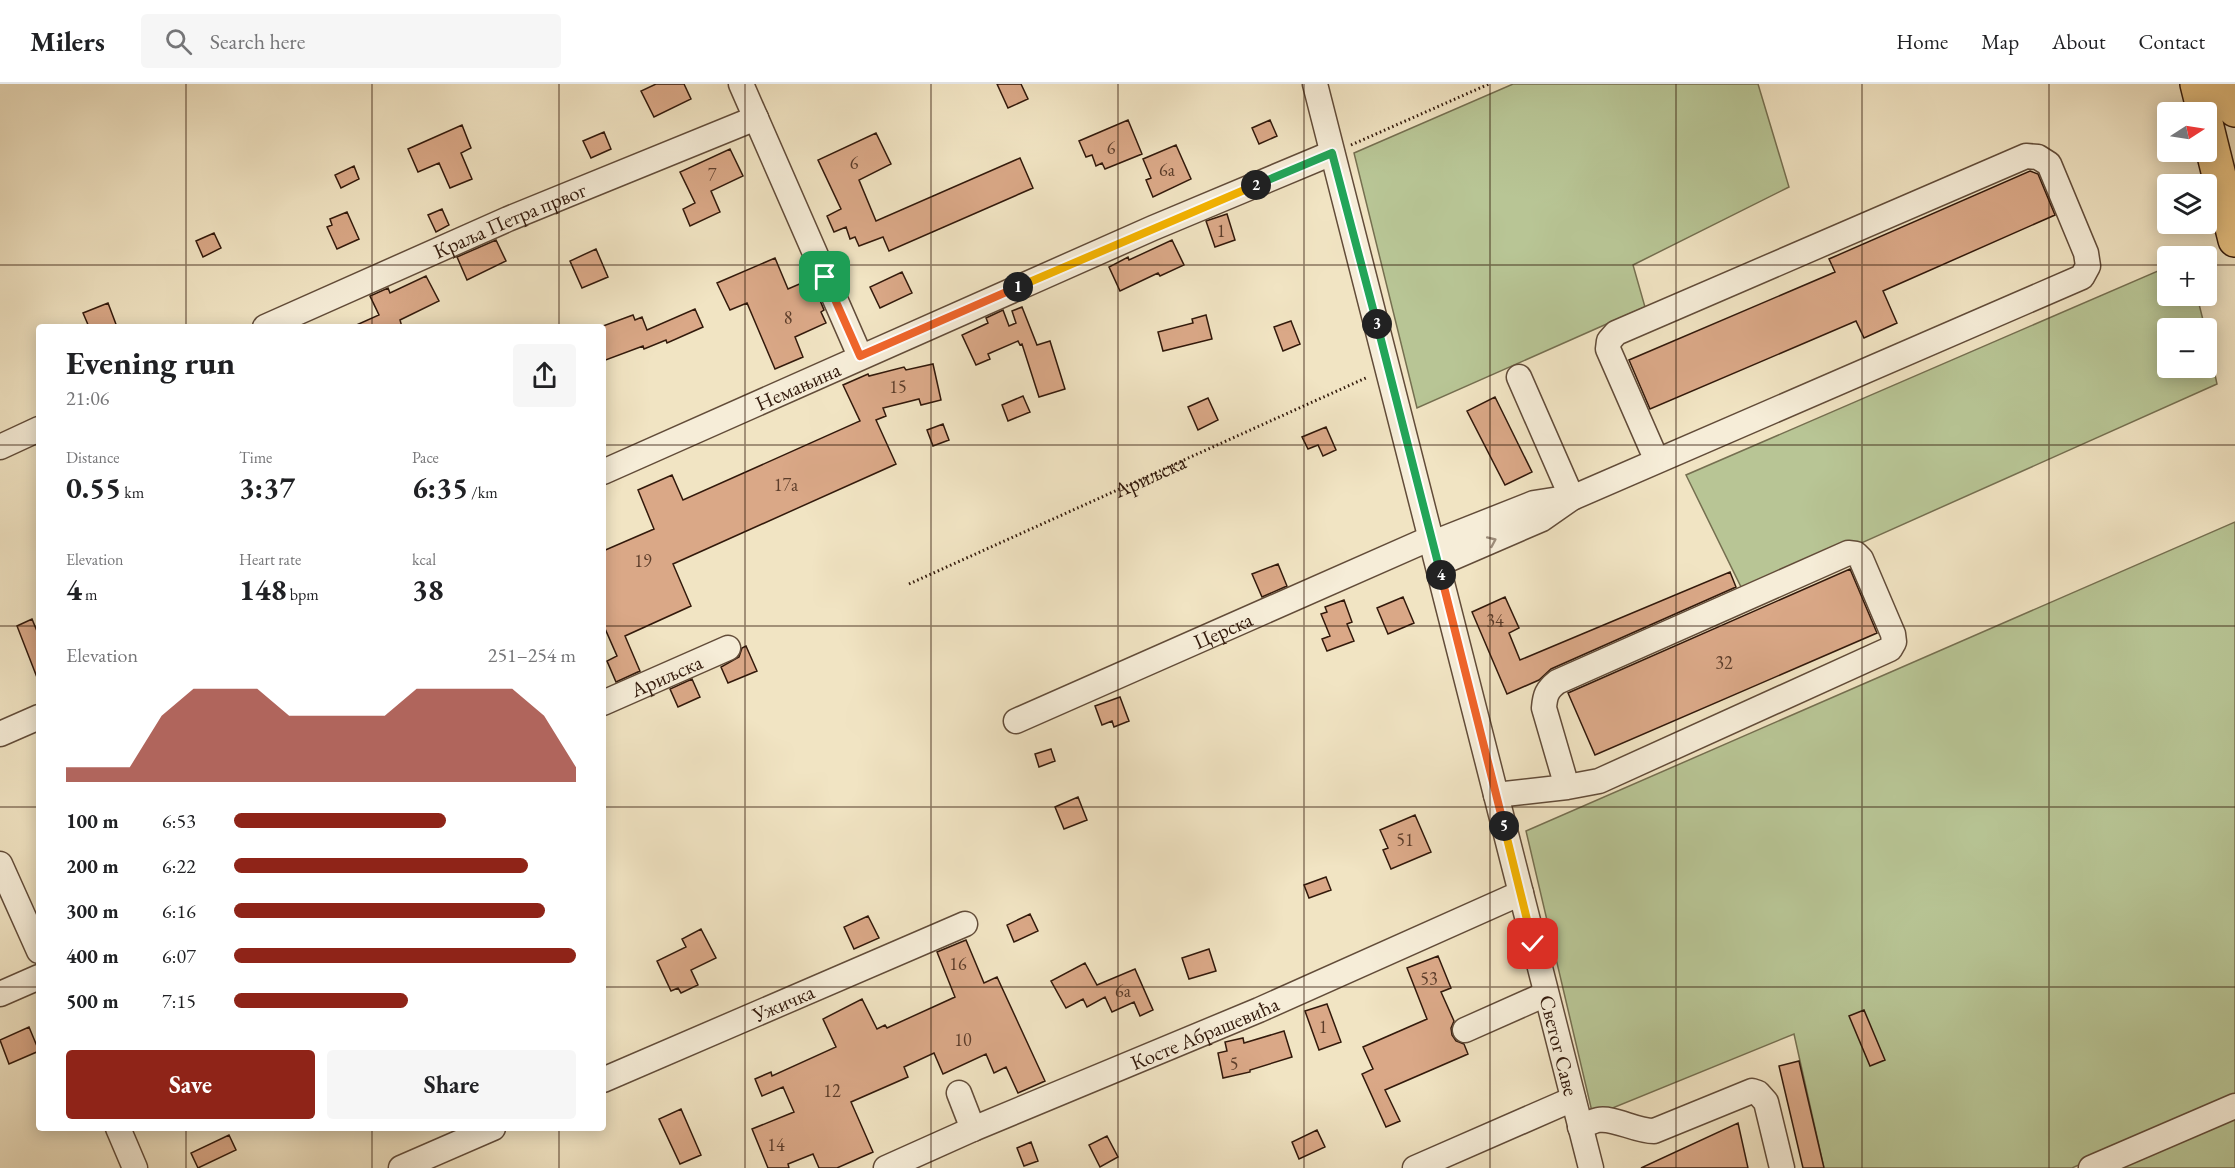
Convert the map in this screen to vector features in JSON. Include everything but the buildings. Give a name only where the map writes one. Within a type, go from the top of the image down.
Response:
[{"type":"highway","points":[[2197,84],[2202,102]]},
{"type":"highway","points":[[2229,84],[2235,110]]},
{"type":"highway","points":[[2216,162],[2235,240]]},
{"type":"street","points":[[741,84],[860,356]]},
{"type":"street","name":"Светог Саве","points":[[1315,84],[1591,1168]]},
{"type":"street","name":"Краља Петра првог","points":[[272,324],[508,219],[756,118]]},
{"type":"street","name":"Немањина","points":[[606,471],[860,356],[1153,228],[1332,153]]},
{"type":"street","name":"Церска","points":[[1016,721],[1434,548],[1534,503],[1572,498],[1657,461],[2082,276],[2088,266],[2086,253],[2049,164],[2038,157],[2026,156],[1616,333],[1610,341],[1608,350],[1657,461]]},
{"type":"street","points":[[1519,377],[1572,498]]},
{"type":"street","points":[[0,447],[36,430]]},
{"type":"street","points":[[1496,795],[1568,787],[1599,781],[1890,649],[1894,642],[1893,634],[1861,559],[1856,554],[1848,553],[1557,682],[1548,689],[1544,708],[1568,787]]},
{"type":"street","name":"Ариљска","points":[[606,702],[728,648]]},
{"type":"street","points":[[0,734],[36,718]]},
{"type":"street","points":[[0,864],[36,944]]},
{"type":"street","name":"Косте Абрашевића","points":[[886,1168],[973,1129],[1259,1010],[1521,893]]},
{"type":"street","name":"Ужичка","points":[[606,1079],[965,924]]},
{"type":"street","points":[[0,994],[36,978]]},
{"type":"street","points":[[1465,1030],[1546,994]]},
{"type":"street","points":[[1580,1127],[1598,1120],[1609,1120],[1642,1131],[1654,1131],[1752,1091],[1758,1093],[1766,1101],[1782,1168]]},
{"type":"street","points":[[959,1093],[973,1129]]},
{"type":"street","points":[[1415,1168],[1573,1099]]},
{"type":"street","points":[[2091,1168],[2235,1106]]},
{"type":"street","points":[[119,1131],[135,1168]]},
{"type":"street","points":[[401,1168],[486,1131]]},
{"type":"path","points":[[1332,153],[1489,84]]},
{"type":"path","name":"Ариљска","points":[[909,584],[1389,368]]},
{"type":"green space","points":[[1513,84],[1758,84],[1789,187],[1633,265],[1645,307],[1417,408],[1354,153]]},
{"type":"green space","points":[[2157,271],[2157,306],[2200,306],[2202,318],[2157,318],[2157,378],[2216,378],[2217,384],[1745,595],[1686,475]]},
{"type":"green space","points":[[2235,522],[2235,1096],[2072,1168],[1824,1168],[1794,1034],[1593,1116],[1526,831]]},
{"type":"green space","points":[[2235,1101],[2235,1168],[2093,1168]]},
{"type":"route","points":[[825,277],[860,356],[1153,228],[1332,153],[1389,368],[1533,944]]}]
